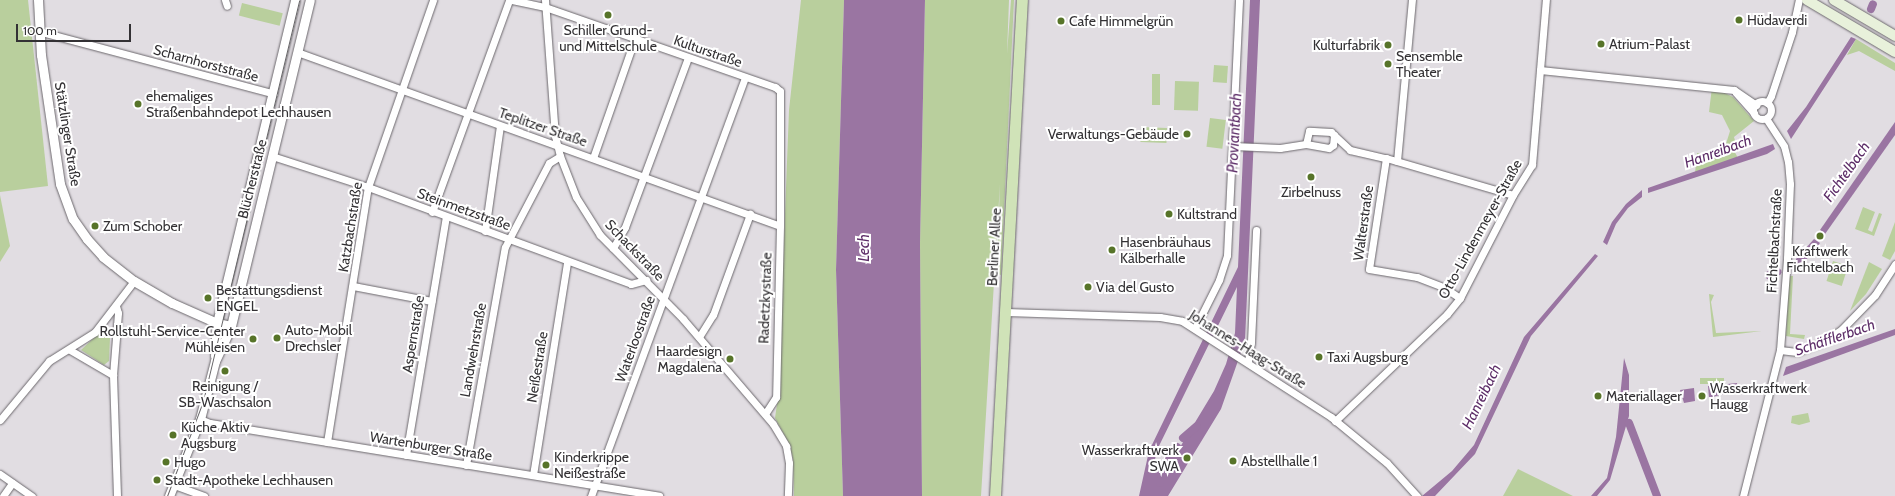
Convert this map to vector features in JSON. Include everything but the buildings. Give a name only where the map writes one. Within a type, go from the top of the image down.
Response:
[{"type":"main road","name":"Berliner Allee","points":[[995,496],[1022,0]]},
{"type":"main road","points":[[1807,0],[1895,52]]},
{"type":"main road","points":[[1834,0],[1895,36]]},
{"type":"street","name":"Stätzlinger Straße","points":[[38,0],[38,30],[60,184],[73,219],[87,239],[103,256],[134,281],[172,304],[217,323],[231,326]]},
{"type":"street","name":"Blücherstraße","points":[[215,361],[217,323],[274,94],[295,0]]},
{"type":"street","name":"Blücherstraße","points":[[169,496],[200,419],[215,361],[231,326],[310,0]]},
{"type":"street","name":"Katzbachstraße","points":[[327,442],[368,187],[433,0]]},
{"type":"street","name":"Kulturstraße","points":[[511,0],[545,3],[634,38],[745,77],[780,91]]},
{"type":"street","points":[[432,212],[511,0]]},
{"type":"street","points":[[1195,328],[1225,264],[1233,146],[1239,0]]},
{"type":"street","points":[[1397,161],[1412,0]]},
{"type":"street","name":"Otto-Lindenmeyer-Straße","points":[[1335,421],[1447,314],[1460,298],[1514,195],[1532,165],[1546,0]]},
{"type":"street","points":[[1540,70],[1734,90],[1756,105],[1767,103],[1771,96],[1792,32],[1799,0]]},
{"type":"street","name":"Schackstraße","points":[[545,3],[557,145],[560,156],[583,210],[600,235],[664,299],[699,337],[765,414]]},
{"type":"street","name":"Scharnhorststraße","points":[[38,30],[274,94]]},
{"type":"street","points":[[593,158],[634,38]]},
{"type":"street","name":"Teplitzer Straße","points":[[297,52],[780,226]]},
{"type":"street","points":[[613,248],[625,227],[688,58]]},
{"type":"street","name":"Waterloostraße","points":[[591,496],[745,77]]},
{"type":"street","points":[[1734,90],[1742,103],[1758,118],[1766,118],[1771,110],[1767,103]]},
{"type":"street","name":"Radetzkystraße","points":[[765,414],[776,397],[780,226],[780,91]]},
{"type":"street","points":[[1754,113],[1756,105]]},
{"type":"street","name":"Fichtelbachstraße","points":[[1743,496],[1780,350],[1790,184],[1788,162],[1779,135],[1766,118]]},
{"type":"street","points":[[485,231],[500,126]]},
{"type":"street","points":[[1306,144],[1308,131],[1331,132],[1350,150],[1397,161],[1514,195]]},
{"type":"street","points":[[1233,146],[1280,148],[1306,144],[1329,148],[1333,145],[1334,135]]},
{"type":"street","name":"Steinmetzstraße","points":[[272,156],[368,187],[507,240],[631,284],[646,280]]},
{"type":"street","name":"Landwehrstraße","points":[[466,465],[507,240],[549,163],[560,156]]},
{"type":"street","name":"Walterstraße","points":[[1386,158],[1369,269],[1417,277],[1445,288],[1460,298]]},
{"type":"street","points":[[699,337],[713,315],[750,214]]},
{"type":"street","name":"Aspernstraße","points":[[406,455],[446,217]]},
{"type":"street","points":[[1245,359],[1251,342],[1256,230]]},
{"type":"street","name":"Neißestraße","points":[[533,475],[567,262]]},
{"type":"street","points":[[1780,350],[1797,352],[1823,342],[1842,329],[1875,295],[1895,264]]},
{"type":"street","points":[[0,420],[49,361],[70,350],[95,332],[134,281]]},
{"type":"street","points":[[353,286],[432,301]]},
{"type":"street","points":[[116,306],[118,313],[113,375],[116,496]]},
{"type":"street","name":"Johannes-Haag-Straße","points":[[1006,312],[1160,317],[1182,321],[1245,359],[1335,421],[1387,463],[1417,496]]},
{"type":"street","points":[[70,350],[113,375]]},
{"type":"street","points":[[765,414],[786,446],[789,462],[788,496]]},
{"type":"street","name":"Wartenburger Straße","points":[[200,419],[210,423],[659,496]]},
{"type":"street","points":[[0,474],[32,496]]},
{"type":"street","points":[[3,496],[12,483]]},
{"type":"street","points":[[174,485],[204,496]]},
{"type":"green space","points":[[0,0],[28,0],[48,186],[0,192]]},
{"type":"green space","points":[[801,0],[844,0],[836,270],[843,496],[794,496],[793,459],[789,444],[775,418],[778,397],[789,110]]},
{"type":"green space","points":[[925,0],[1009,0],[1007,54],[1011,0],[1014,0],[1001,275],[998,274],[997,266],[1000,184],[981,496],[922,496],[920,243]]},
{"type":"green space","points":[[242,3],[283,13],[280,26],[239,16]]},
{"type":"green space","points":[[1856,39],[1895,63],[1895,71],[1859,51],[1847,55]]},
{"type":"green space","points":[[1214,65],[1228,66],[1227,83],[1213,82]]},
{"type":"green space","points":[[1152,74],[1160,74],[1160,105],[1152,105]]},
{"type":"green space","points":[[1175,81],[1199,82],[1198,111],[1174,110]]},
{"type":"green space","points":[[1712,87],[1733,97],[1754,121],[1734,137],[1736,144],[1732,147],[1738,158],[1695,173],[1697,153],[1711,155],[1725,147],[1730,131],[1722,115],[1709,112]]},
{"type":"green space","points":[[1210,118],[1226,120],[1222,149],[1206,147]]},
{"type":"green space","points":[[1141,127],[1167,128],[1166,143],[1140,142]]},
{"type":"green space","points":[[0,195],[10,246],[0,262]]},
{"type":"green space","points":[[1863,207],[1875,212],[1868,230],[1872,232],[1879,213],[1882,214],[1874,236],[1855,229]]},
{"type":"green space","points":[[1895,222],[1895,251],[1890,260],[1882,256]]},
{"type":"green space","points":[[1833,261],[1848,266],[1842,286],[1827,281]]},
{"type":"green space","points":[[1869,262],[1882,269],[1866,294],[1850,311]]},
{"type":"green space","points":[[1789,276],[1793,276],[1790,334],[1805,335],[1804,339],[1786,336]]},
{"type":"green space","points":[[1709,294],[1714,295],[1711,302],[1716,333],[1762,331],[1713,337]]},
{"type":"green space","points":[[99,333],[110,338],[109,361],[104,365],[81,350]]},
{"type":"green space","points":[[1700,378],[1724,378],[1724,384],[1700,384]]},
{"type":"green space","points":[[1808,413],[1810,422],[1799,425],[1791,423],[1792,416]]},
{"type":"green space","points":[[1518,469],[1573,496],[1503,496]]},
{"type":"water","name":"Lech","points":[[844,0],[925,0],[920,243],[922,496],[843,496],[836,270]]},
{"type":"water","points":[[1250,0],[1260,0],[1245,341],[1221,409],[1168,496],[1139,496],[1149,451],[1238,267]],"holes":[[[1237,287],[1235,333],[1226,364],[1214,391],[1165,472],[1160,474],[1153,469],[1157,450]]]},
{"type":"water","points":[[1851,37],[1856,39],[1791,139],[1787,131],[1806,107]]},
{"type":"water","points":[[1895,122],[1895,135],[1825,234],[1820,230]]},
{"type":"water","points":[[1773,144],[1775,149],[1767,154],[1648,193],[1648,188]]},
{"type":"water","points":[[1642,190],[1642,197],[1628,208],[1616,224],[1607,245],[1603,242],[1612,222],[1626,204]]},
{"type":"water","points":[[1814,239],[1820,243],[1806,260],[1796,264],[1796,259]]},
{"type":"water","points":[[1595,254],[1598,256],[1531,336],[1475,454],[1435,496],[1422,496],[1452,471],[1474,445],[1524,337]]},
{"type":"water","points":[[1895,329],[1895,335],[1783,376],[1786,367]]},
{"type":"water","points":[[1624,358],[1629,375],[1629,416],[1610,480],[1597,496],[1591,496],[1607,478],[1616,437]]},
{"type":"water","points":[[1737,383],[1738,390],[1709,398],[1708,386]]},
{"type":"water","points":[[1694,388],[1695,401],[1684,403],[1680,390]]},
{"type":"waterway","name":"Hanreibach","points":[[1871,9],[1873,4]]},
{"type":"waterway","name":"Fichtelbach","points":[[1769,275],[1777,272]]},
{"type":"waterway","name":"Schäfflerbach","points":[[1629,423],[1657,496]]},
{"type":"waterway","name":"Proviantbach","points":[[1183,438],[1197,426]]},
{"type":"waterway","name":"Proviantbach","points":[[1160,483],[1160,474],[1177,447]]},
{"type":"tram line","points":[[167,496],[203,401],[299,0]]},
{"type":"place","name":"Schiller Grund- und Mittelschule","points":[[608,15]]},
{"type":"place","name":"Hüdaverdi","points":[[1739,20]]},
{"type":"place","name":"Cafe Himmelgrün","points":[[1061,21]]},
{"type":"place","name":"Atrium-Palast","points":[[1601,44]]},
{"type":"place","name":"Kulturfabrik","points":[[1388,45]]},
{"type":"place","name":"Sensemble Theater","points":[[1388,64]]},
{"type":"place","name":"ehemaliges Straßenbahndepot Lechhausen","points":[[138,104]]},
{"type":"place","name":"Verwaltungs-Gebäude","points":[[1187,134]]},
{"type":"place","name":"Zirbelnuss","points":[[1311,177]]},
{"type":"place","name":"Kultstrand","points":[[1169,214]]},
{"type":"place","name":"Zum Schober","points":[[95,226]]},
{"type":"place","name":"Kraftwerk Fichtelbach","points":[[1820,236]]},
{"type":"place","name":"Hasenbräuhaus Kälberhalle","points":[[1112,250]]},
{"type":"place","name":"Via del Gusto","points":[[1088,287]]},
{"type":"place","name":"Bestattungsdienst ENGEL","points":[[208,298]]},
{"type":"place","name":"Auto-Mobil Drechsler","points":[[277,338]]},
{"type":"place","name":"Rollstuhl-Service-Center Mühleisen","points":[[253,339]]},
{"type":"place","name":"Taxi Augsburg","points":[[1319,357]]},
{"type":"place","name":"Haardesign Magdalena","points":[[730,359]]},
{"type":"place","name":"Reinigung / SB-Waschsalon","points":[[225,371]]},
{"type":"place","name":"Materiallager","points":[[1598,396]]},
{"type":"place","name":"Wasserkraftwerk Haugg","points":[[1702,396]]},
{"type":"place","name":"Küche Aktiv Augsburg","points":[[173,435]]},
{"type":"place","name":"Wasserkraftwerk SWA","points":[[1187,458]]},
{"type":"place","name":"Abstellhalle 1","points":[[1233,461]]},
{"type":"place","name":"Hugo","points":[[166,462]]},
{"type":"place","name":"Kinderkrippe Neißestraße","points":[[546,465]]},
{"type":"place","name":"Stadt-Apotheke Lechhausen","points":[[157,480]]}]
